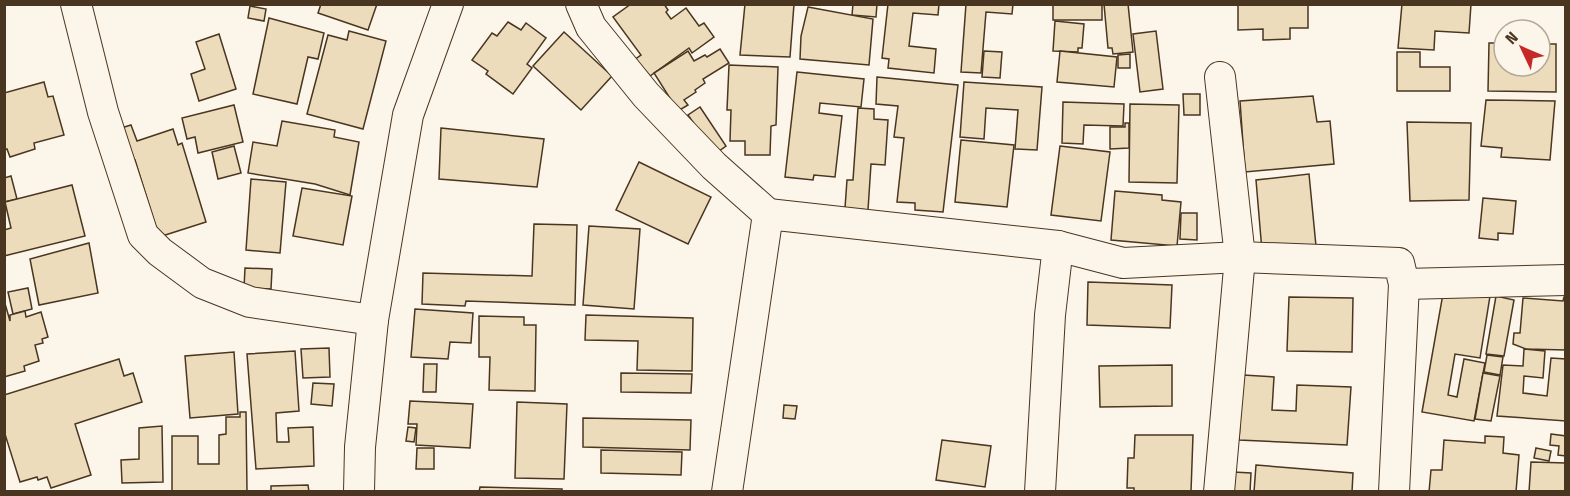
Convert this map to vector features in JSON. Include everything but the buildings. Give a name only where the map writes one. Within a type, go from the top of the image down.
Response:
[{"type":"street","points":[[76,4],[103,112],[143,235],[160,252],[202,283],[250,302],[373,320]]},
{"type":"street","points":[[358,492],[360,447],[373,320],[408,115],[448,4]]},
{"type":"street","points":[[581,4],[591,27],[646,95],[714,166],[768,214],[1058,246],[1123,263],[1240,257],[1400,263],[1404,285],[1394,492]]},
{"type":"street","points":[[1219,492],[1240,257],[1220,77]]},
{"type":"street","points":[[727,492],[768,214]]},
{"type":"street","points":[[1040,492],[1050,315],[1058,246]]},
{"type":"street","points":[[1404,285],[1566,280]]}]
